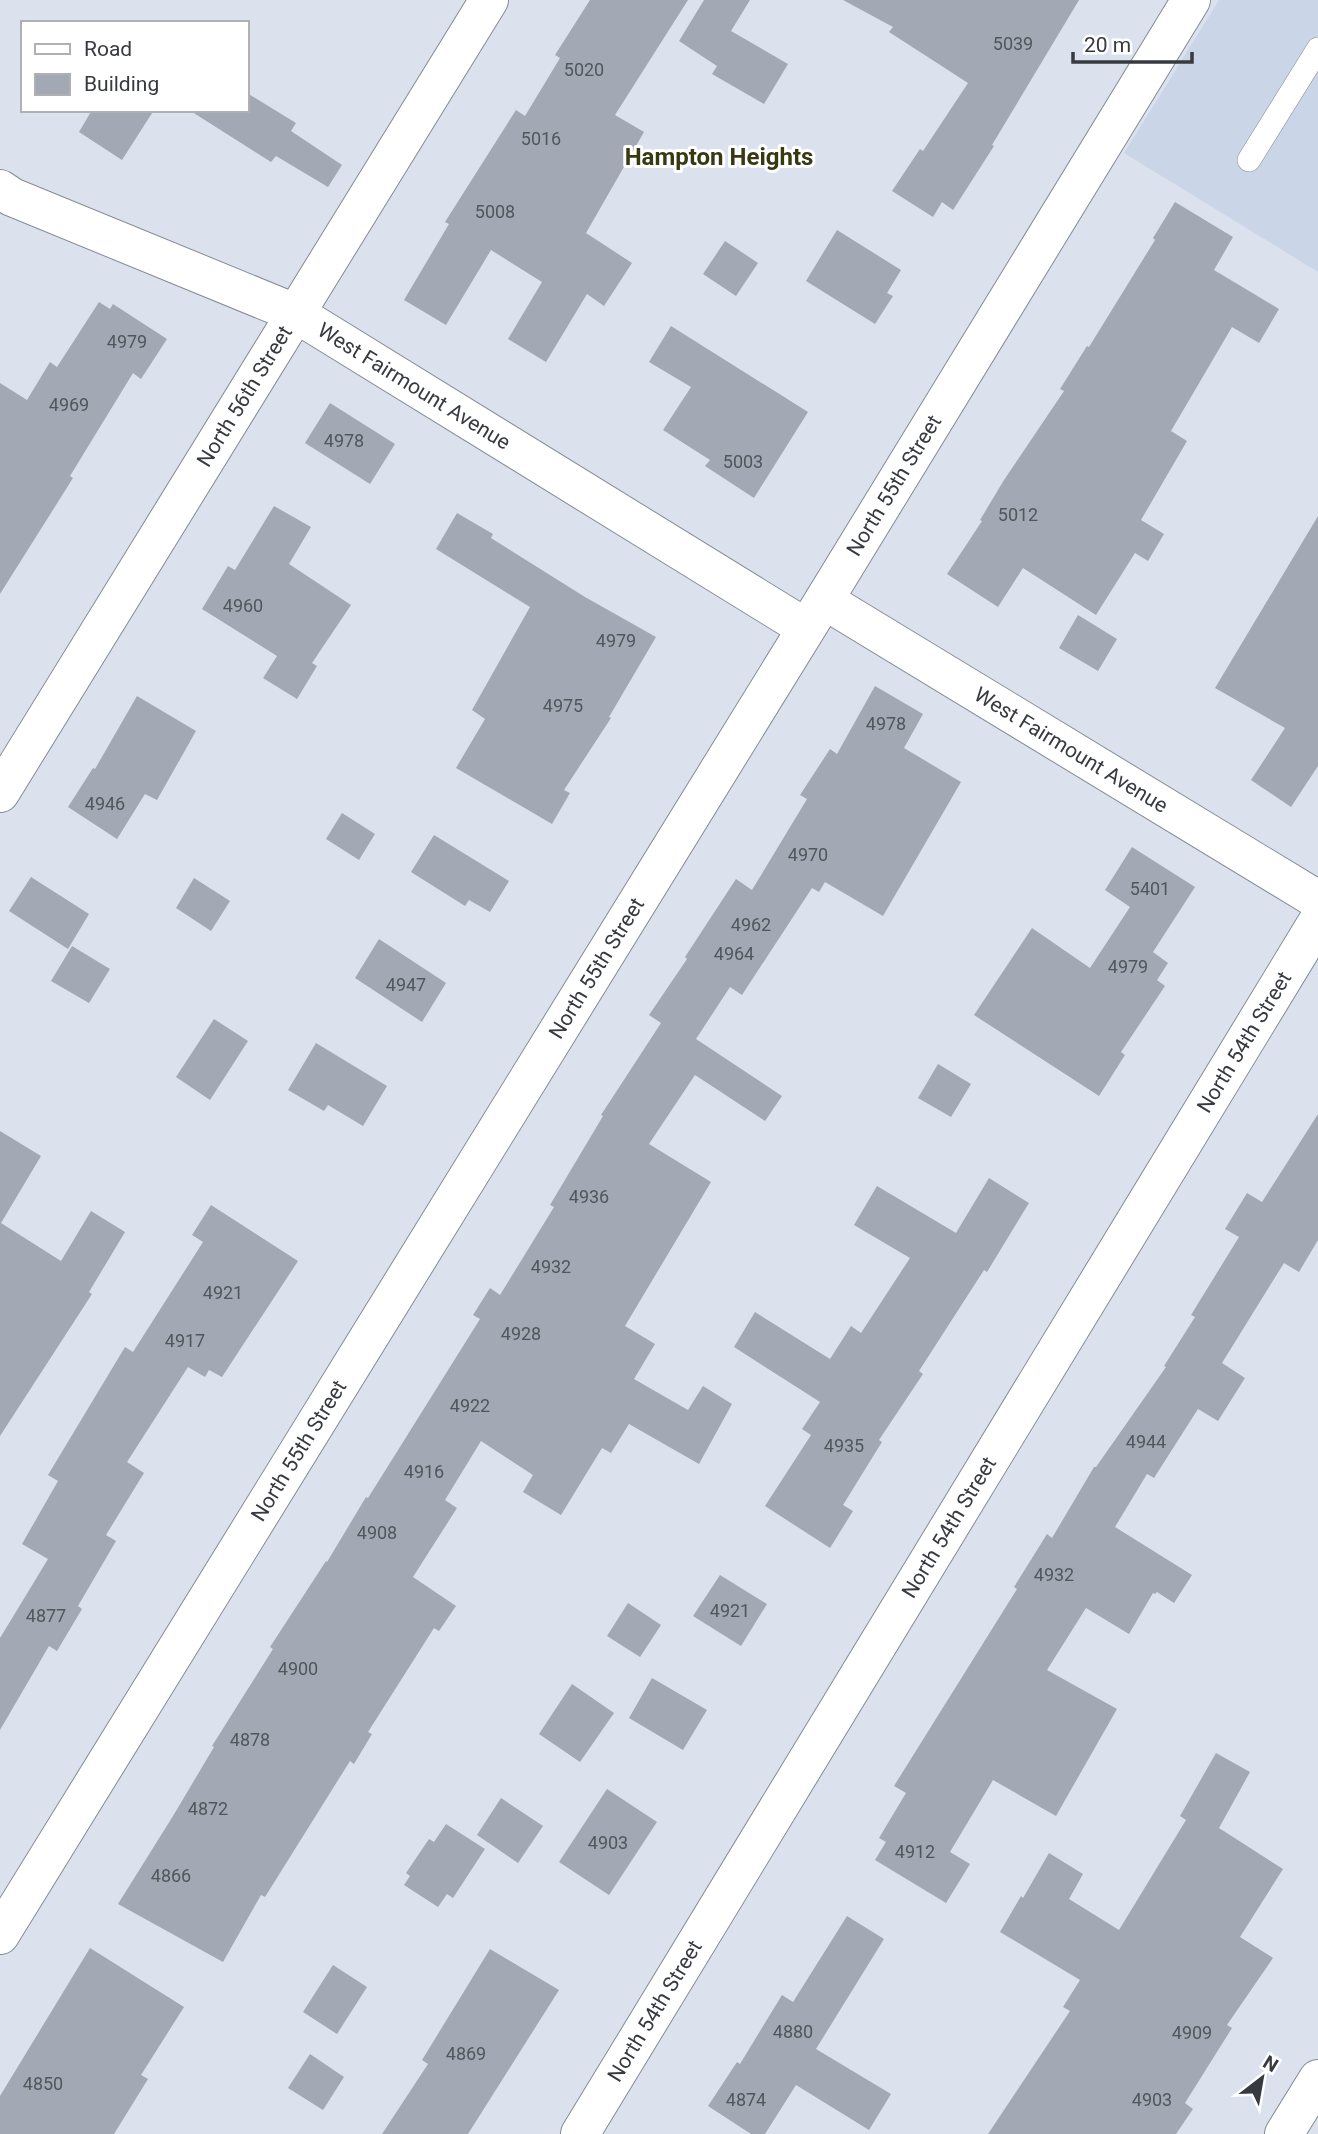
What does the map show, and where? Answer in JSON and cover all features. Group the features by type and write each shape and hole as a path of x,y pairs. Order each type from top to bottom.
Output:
{"street":[{"name":"North 56th Street","path":"0,793 489,0"},
{"name":"North 55th Street","path":"0,1935 1191,0"},
{"name":"West Fairmount Avenue","path":"0,190 295,313 815,614 1318,900"},
{"name":"North 54th Street","path":"580,2134 1318,921"},
{"path":"1284,2134 1318,2079"}],"lane":[{"path":"1249,160 1318,49"}],"shaded area":[{"path":"1219,0 1318,0 1318,272 1124,153"}],"building":[{"path":"590,0 688,0 615,115 644,132 586,233 632,263 604,306 587,294 546,362 508,339 542,282 491,250 446,325 404,300 449,224 445,222 516,110 525,116 560,58 555,55"},
{"path":"704,0 750,0 731,31 788,64 764,104 712,74 717,66 679,41"},
{"path":"843,0 1079,0 992,145 994,146 953,210 942,202 933,217 892,191 920,149 923,151 968,83 889,32 893,27"},
{"path":"248,94 296,123 291,131 342,165 328,187 276,156 271,162 192,112 248,112"},
{"path":"91,112 153,112 122,160 79,132"},
{"path":"1175,202 1233,237 1214,270 1279,309 1259,343 1232,327 1171,431 1187,441 1141,520 1164,534 1148,561 1135,553 1096,615 1023,568 998,607 947,574 982,521 980,520 1004,480 1064,391 1060,389 1155,240 1153,238"},
{"path":"837,230 901,270 887,293 893,296 875,324 806,281"},
{"path":"725,241 758,263 736,296 703,274"},
{"path":"99,302 110,309 113,304 167,339 141,379 133,373 70,476 73,478 0,594 0,383 27,400 50,362 57,367"},
{"path":"671,326 808,412 754,498 705,466 710,460 663,430 691,387 649,362"},
{"path":"330,403 395,444 370,484 305,443"},
{"path":"274,506 311,527 289,564 351,605 312,663 317,666 297,699 263,678 277,656 202,609 228,566 235,570"},
{"path":"457,513 493,534 491,538 585,597 656,637 609,717 611,718 564,790 570,793 552,824 456,768 485,719 472,710 530,607 436,549"},
{"path":"1318,516 1318,766 1291,807 1251,780 1285,728 1215,688"},
{"path":"1078,615 1117,639 1098,671 1059,648"},
{"path":"875,686 923,714 904,748 961,782 883,916 825,882 819,892 812,888 742,995 730,987 696,1039 782,1096 765,1121 695,1075 649,1144 711,1182 625,1326 655,1344 634,1379 688,1410 703,1386 732,1404 699,1464 629,1424 611,1453 602,1448 561,1515 523,1492 533,1475 481,1441 445,1500 457,1508 413,1577 456,1606 439,1631 434,1628 368,1732 372,1734 354,1764 350,1761 265,1897 261,1895 223,1962 118,1904 273,1649 270,1647 327,1562 366,1497 368,1498 480,1319 473,1315 490,1288 500,1295 554,1207 550,1205 603,1116 601,1115 661,1023 649,1015 687,959 685,957 736,879 752,890 807,799 800,795 830,749 837,754"},
{"path":"137,696 196,731 157,800 145,794 117,839 68,807 93,768 95,769"},
{"path":"342,813 375,834 359,860 326,839"},
{"path":"434,835 509,881 490,912 469,900 465,906 411,872"},
{"path":"1132,847 1195,887 1153,952 1168,963 1157,980 1165,986 1121,1052 1125,1055 1099,1096 974,1015 1032,928 1090,968 1130,907 1105,890"},
{"path":"31,877 89,914 68,949 9,911"},
{"path":"194,878 230,901 211,931 176,908"},
{"path":"379,939 446,983 422,1022 355,978"},
{"path":"72,946 110,969 89,1003 51,981"},
{"path":"214,1019 248,1041 210,1100 176,1077"},
{"path":"316,1043 387,1086 363,1126 328,1105 324,1111 288,1090"},
{"path":"938,1064 971,1084 951,1117 918,1098"},
{"path":"1318,1114 1318,1240 1299,1272 1284,1263 1222,1363 1245,1378 1218,1421 1198,1409 1154,1478 1147,1474 1115,1527 1192,1575 1174,1603 1157,1592 1153,1593 1129,1634 1086,1608 1047,1670 1117,1709 1056,1816 993,1780 950,1852 970,1864 946,1903 875,1860 886,1842 879,1838 906,1793 894,1786 1017,1589 1014,1587 1047,1534 1052,1538 1094,1467 1166,1367 1164,1366 1195,1317 1191,1315 1239,1237 1225,1229 1247,1193 1262,1202"},
{"path":"0,1131 41,1156 1,1223 61,1261 91,1211 125,1232 89,1292 92,1294 0,1436"},
{"path":"989,1178 1029,1203 987,1272 984,1270 919,1371 923,1374 879,1440 882,1442 843,1505 853,1511 830,1548 765,1506 811,1435 802,1429 820,1402 734,1347 755,1312 830,1359 851,1326 861,1333 910,1258 854,1225 877,1186 956,1233"},
{"path":"211,1205 298,1261 222,1377 209,1370 205,1377 188,1367 127,1462 144,1473 106,1535 116,1541 78,1606 82,1609 57,1651 49,1646 0,1730 0,1638 48,1559 22,1544 58,1481 48,1475 125,1347 133,1352 203,1242 192,1235"},
{"path":"720,1575 767,1604 741,1646 693,1616"},
{"path":"628,1603 661,1625 640,1657 607,1636"},
{"path":"652,1678 707,1710 683,1750 629,1718"},
{"path":"572,1684 614,1713 580,1762 539,1734"},
{"path":"1216,1753 1250,1772 1219,1828 1283,1869 1240,1937 1273,1958 1227,2025 1232,2028 1185,2103 1193,2109 1176,2134 988,2134 1070,2011 1063,2007 1080,1980 1000,1932 1021,1896 1023,1898 1049,1853 1083,1874 1069,1899 1119,1930 1186,1820 1180,1816"},
{"path":"607,1789 657,1822 609,1895 559,1862"},
{"path":"501,1798 543,1826 518,1863 477,1835"},
{"path":"446,1824 485,1849 453,1898 447,1894 438,1907 404,1885 410,1876 406,1873 429,1839 434,1842"},
{"path":"847,1916 884,1939 816,2049 891,2094 869,2130 796,2085 765,2134 751,2134 708,2106 737,2062 740,2064 782,1995 793,2002"},
{"path":"90,1948 184,2007 141,2075 148,2079 114,2134 0,2134 0,2096"},
{"path":"490,1949 559,1990 468,2134 382,2134 428,2064 422,2060"},
{"path":"333,1965 367,1987 337,2034 303,2012"},
{"path":"310,2054 344,2077 323,2110 288,2088"}],"district":[{"name":"Hampton Heights","path":"719,157"}]}
